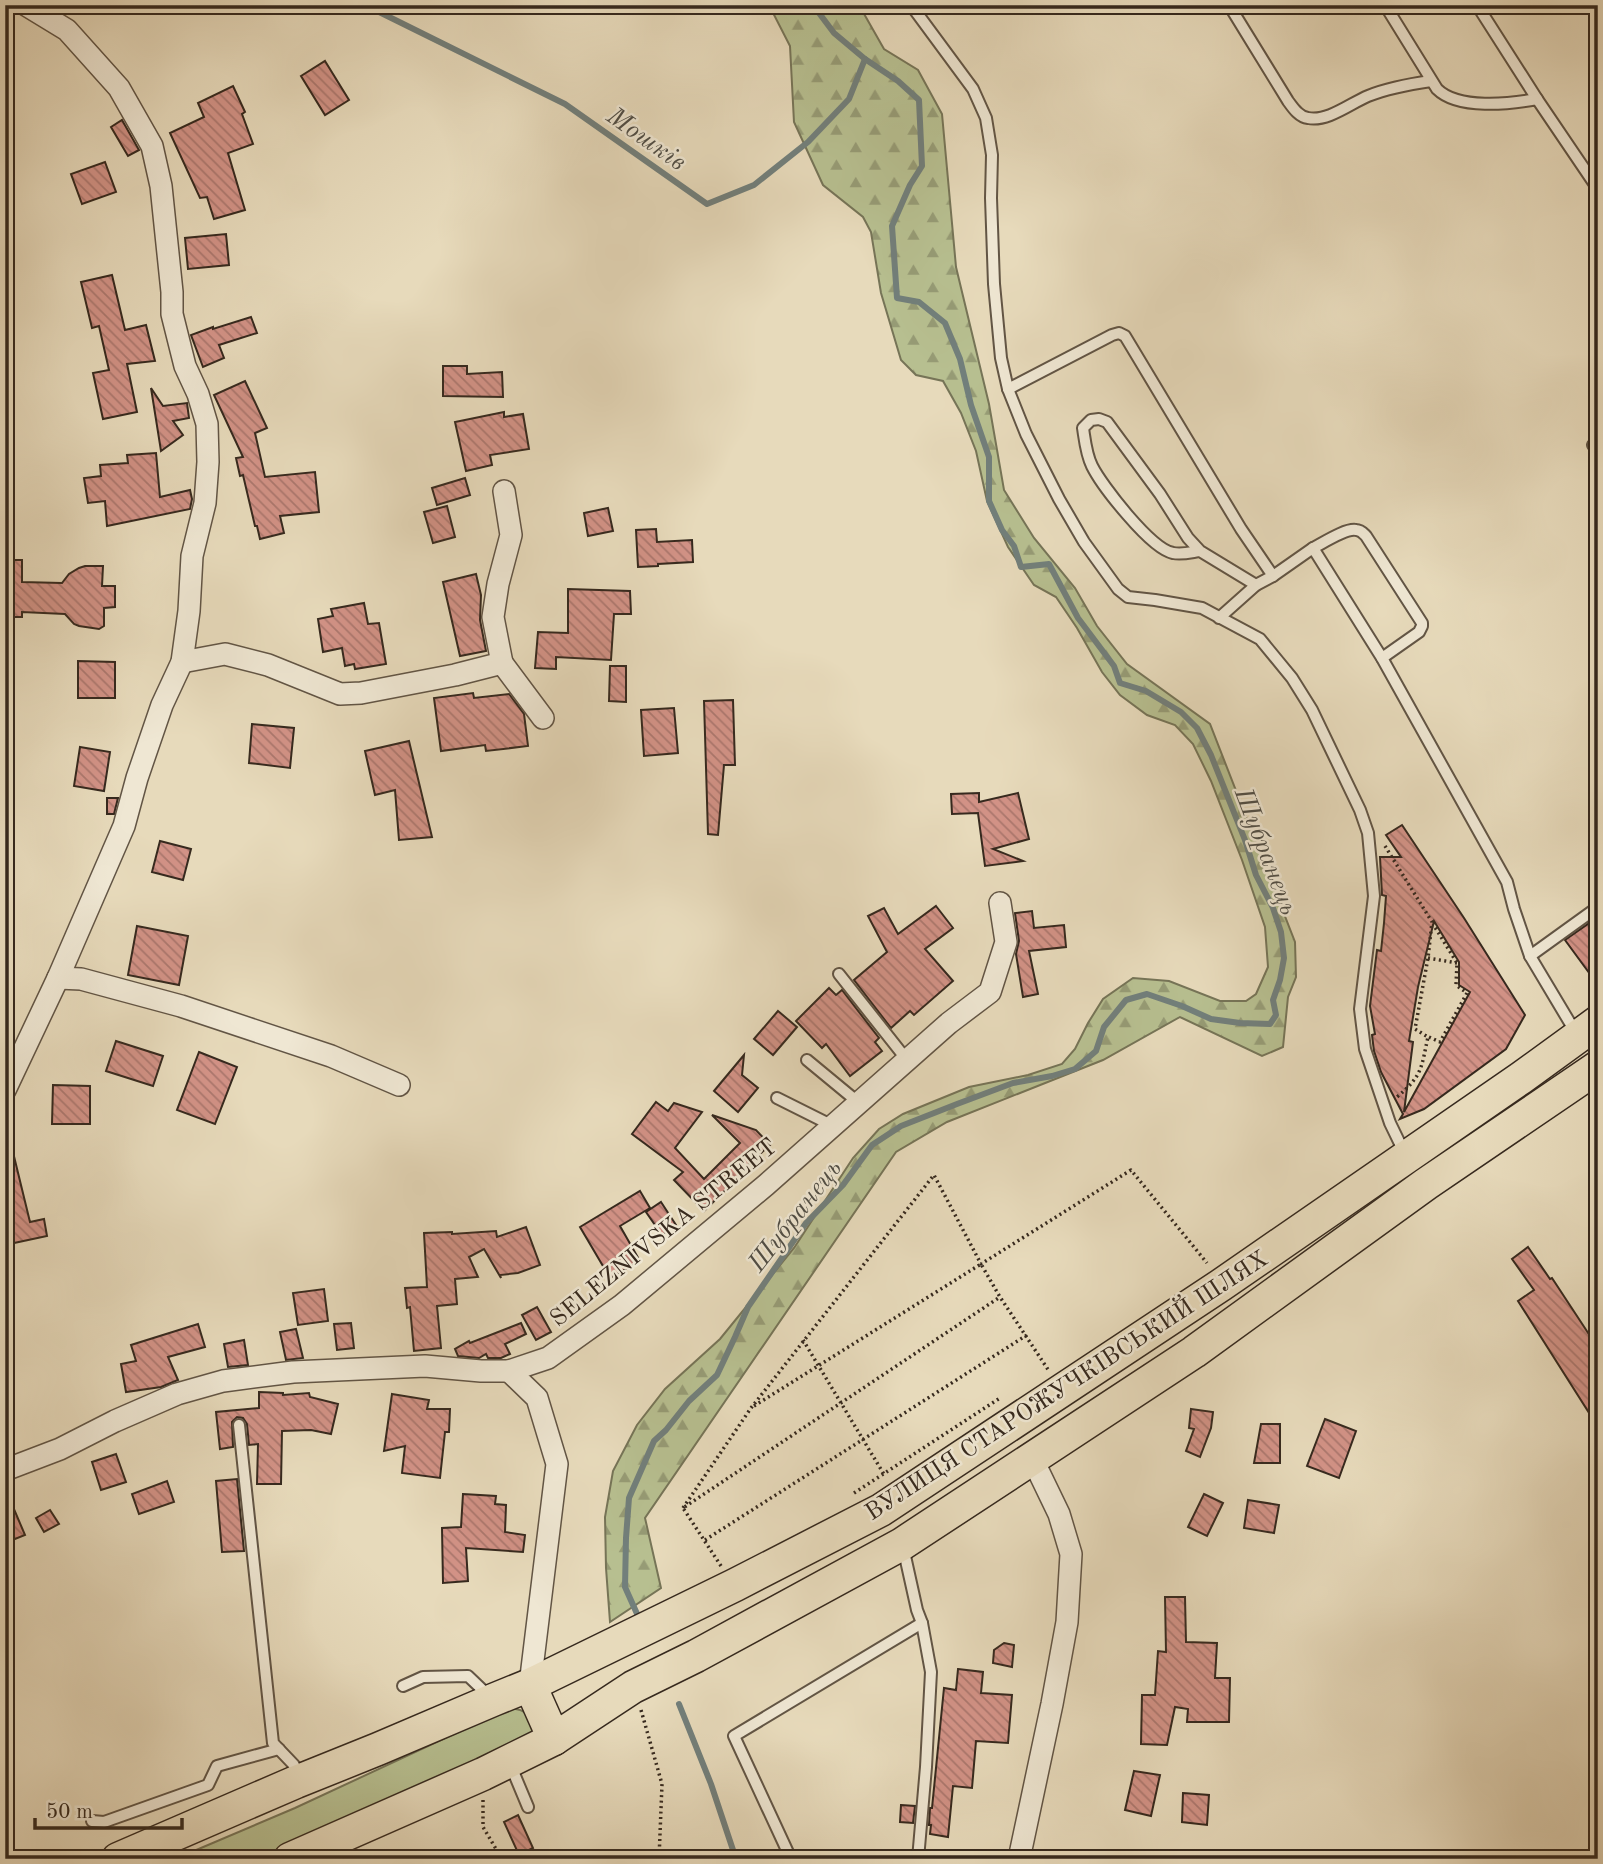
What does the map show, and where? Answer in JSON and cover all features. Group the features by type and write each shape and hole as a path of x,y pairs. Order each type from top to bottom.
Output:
{"main road":[{"name":"ВУЛИЦЯ СТАРОЖУЧКІВСЬКИЙ ШЛЯХ","path":"118,1859 530,1685 735,1585 1063,1390 1521,1079 1588,1029"},
{"name":"ВУЛИЦЯ СТАРОЖУЧКІВСЬКИЙ ШЛЯХ","path":"290,1859 496,1768 554,1739 634,1687 902,1544 1194,1352 1426,1184 1598,1067"},
{"path":"888,1494 902,1544"},
{"path":"530,1685 554,1739"}],"street":[{"path":"5,1090 58,978 124,826 162,705 182,662 189,611 192,556 205,503 208,462 207,424 198,394 185,366 172,314 161,186 152,146 120,88 67,30 26,5"},
{"path":"504,491 511,535 498,584 493,617 502,663 543,718"},
{"path":"182,662 225,654 268,665 340,694 361,693 502,663"},
{"name":"SELEZNIVSKA STREET","path":"5,1470 60,1449 177,1394 223,1381 293,1372 425,1366 509,1371 548,1358 622,1305 766,1185 949,1023 990,992 1006,942 1000,903"},
{"path":"58,978 81,979 180,1006 331,1056 398,1085"},
{"path":"509,1371 537,1398 556,1464 530,1685"},
{"path":"1019,1859 1045,1742 1067,1622 1071,1554 1059,1514 1032,1458"}],"lane":[{"path":"911,5 973,89 986,118 992,155 990,198 1001,358 1008,389 1026,434 1059,499 1084,542 1118,589 1128,597 1202,608 1260,639 1292,678 1312,710 1360,810 1368,833 1374,896 1360,1009 1365,1049 1384,1108 1406,1156"},
{"path":"1229,5 1288,101 1298,114 1307,118 1342,111 1367,96 1393,88 1432,80"},
{"path":"1385,5 1432,80 1447,98 1508,104 1537,99"},
{"path":"1477,5 1598,189"},
{"path":"1008,389 1112,335 1119,333 1125,336 1241,529 1273,576"},
{"path":"1200,551 1171,553 1153,542 1135,525 1092,465 1083,428 1091,419 1107,422 1160,494 1188,538 1200,551 1256,585"},
{"path":"1219,618 1256,585 1313,548 1345,532 1356,530 1366,536 1422,623 1419,632 1382,658"},
{"path":"1313,548 1382,658 1507,882 1530,956 1588,1029"},
{"path":"1530,956 1598,906"},
{"path":"839,974 907,1060"},
{"path":"807,1060 859,1103"},
{"path":"777,1098 833,1126"},
{"path":"239,1425 273,1743 294,1765 296,1782"},
{"path":"902,1544 931,1672 918,1859"},
{"path":"791,1859 734,1736 922,1623"},
{"path":"403,1686 423,1677 468,1676 493,1699"},
{"path":"92,1821 104,1822 208,1785 217,1766 279,1749"},
{"path":"496,1768 528,1807"}],"path":[{"path":"1383,844 1432,922 1457,963 1456,985 1467,993 1440,1042 1415,1029 1432,922"},
{"path":"1428,958 1457,963"},
{"path":"1384,1108 1413,1084 1420,1073 1428,1037"},
{"path":"751,1408 1131,1170 1206,1263 1197,1269"},
{"path":"683,1508 751,1408 934,1175 1000,1297 1063,1390"},
{"path":"683,1508 1000,1297"},
{"path":"705,1540 1027,1335"},
{"path":"803,1340 862,1440 888,1494"},
{"path":"854,1493 888,1494 1005,1395"},
{"path":"683,1508 735,1585"},
{"path":"634,1687 662,1784 659,1859"},
{"path":"496,1768 483,1827 502,1859"}],"green space":[{"path":"769,5 859,5 884,49 918,70 942,114 956,267 989,404 1004,490 1034,538 1075,588 1097,626 1127,664 1210,724 1295,942 1296,977 1288,997 1283,1047 1262,1056 1180,1017 1103,1060 947,1122 896,1152 645,1518 661,1588 610,1622 605,1517 613,1471 637,1425 665,1389 720,1339 794,1248 853,1158 879,1129 903,1114 969,1087 1028,1075 1062,1064 1075,1049 1103,999 1133,978 1169,981 1220,1001 1246,1001 1256,994 1268,967 1265,927 1211,781 1193,744 1175,725 1147,715 1120,695 1102,672 1056,597 1034,585 1008,547 987,501 976,451 961,413 943,381 916,375 901,360 881,293 871,232 863,217 823,185 794,122 790,46"},
{"path":"510,1708 524,1712 531,1721 533,1731 525,1742 276,1859 175,1859 295,1808"}],"building":[{"path":"325,61 349,100 325,115 301,76"},
{"path":"233,86 245,112 242,114 253,144 228,153 245,210 214,219 207,197 200,198 170,133 204,117 198,103"},
{"path":"122,120 139,150 128,156 111,127"},
{"path":"105,162 116,192 82,204 71,174"},
{"path":"226,234 229,265 188,269 185,238"},
{"path":"112,275 125,330 146,325 155,361 127,364 137,412 103,419 93,373 109,370 99,326 92,328 81,282"},
{"path":"251,317 257,333 219,345 224,358 203,367 191,335"},
{"path":"443,366 467,366 467,374 502,372 503,397 443,396"},
{"path":"245,381 267,428 255,433 265,477 315,472 319,512 280,516 284,533 260,539 236,458 243,457 214,395"},
{"path":"151,388 163,406 187,403 189,418 173,421 183,435 161,451"},
{"path":"504,412 504,417 523,414 529,449 490,455 492,465 466,471 455,422"},
{"path":"156,453 160,497 190,490 190,509 107,526 105,501 88,503 84,478 101,476 100,465 128,463 127,455"},
{"path":"465,478 470,495 437,505 432,488"},
{"path":"447,506 455,537 433,543 424,512"},
{"path":"608,508 613,531 588,536 584,513"},
{"path":"656,529 657,542 692,540 693,562 638,567 636,530"},
{"path":"5,560 22,560 22,582 62,583 69,574 79,568 103,566 102,586 115,586 115,607 104,608 104,626 99,629 74,624 65,614 22,612 22,617 5,617"},
{"path":"476,574 481,595 480,620 486,651 460,656 443,582"},
{"path":"568,589 630,591 631,614 614,614 611,660 556,657 556,669 535,668 538,632 568,633"},
{"path":"364,603 368,624 379,623 386,664 355,669 354,664 345,666 342,648 323,652 318,619 333,616 331,609"},
{"path":"78,661 115,662 115,698 78,698"},
{"path":"610,666 626,666 626,702 609,701"},
{"path":"473,693 474,698 509,694 524,714 528,746 486,751 485,745 441,751 434,698"},
{"path":"733,700 735,765 724,765 718,835 708,834 704,701"},
{"path":"674,708 678,753 644,756 641,710"},
{"path":"252,724 294,728 290,768 249,763"},
{"path":"409,741 432,837 399,840 395,790 375,795 365,751"},
{"path":"80,747 110,752 104,791 74,786"},
{"path":"979,793 979,802 1018,793 1029,839 993,849 1023,861 985,866 978,813 952,814 951,794"},
{"path":"107,798 118,798 114,814 107,814"},
{"path":"1402,825 1525,1015 1506,1049 1424,1109 1400,1119 1403,1114 1381,1072 1374,1051 1372,1035 1375,1034 1370,1006 1377,950 1381,951 1386,896 1382,895 1380,857 1401,857 1386,835","holes":["1434,921 1459,962 1459,985 1470,992 1404,1112 1413,1042 1409,1041 1418,987"]},
{"path":"160,841 191,849 183,880 152,872"},
{"path":"936,906 953,928 925,949 953,981 914,1015 910,1011 891,1028 854,980 887,952 868,916 884,908 898,934"},
{"path":"1032,911 1034,928 1064,925 1066,947 1029,951 1038,994 1023,997 1016,954 1019,941 1015,913"},
{"path":"1598,917 1598,985 1565,940"},
{"path":"137,926 188,936 179,985 128,975"},
{"path":"829,988 836,995 842,990 879,1038 875,1042 882,1051 850,1076 826,1044 822,1048 796,1021"},
{"path":"778,1011 797,1027 773,1055 754,1039"},
{"path":"116,1041 163,1056 153,1086 106,1071"},
{"path":"199,1052 237,1067 215,1124 177,1110"},
{"path":"744,1055 742,1075 758,1088 738,1112 714,1091"},
{"path":"53,1085 90,1086 90,1124 52,1124"},
{"path":"656,1102 668,1111 674,1103 702,1112 675,1148 704,1179 740,1143 712,1115 756,1130 770,1145 742,1170 744,1172 704,1211 674,1180 683,1172 632,1134"},
{"path":"11,1144 30,1222 44,1219 47,1236 14,1243 8,1211 5,1212 5,1145"},
{"path":"640,1191 650,1208 620,1226 640,1261 610,1278 580,1227"},
{"path":"661,1202 676,1225 662,1235 646,1212"},
{"path":"526,1227 540,1265 518,1273 500,1275 501,1278 484,1249 469,1257 478,1277 455,1279 457,1304 437,1306 441,1348 414,1351 410,1307 407,1308 405,1288 427,1287 424,1233 496,1231 497,1237"},
{"path":"1528,1247 1598,1348 1598,1427 1518,1301 1534,1290 1512,1259"},
{"path":"324,1289 328,1321 298,1325 293,1293"},
{"path":"537,1307 551,1332 536,1340 522,1315"},
{"path":"351,1323 354,1348 337,1350 334,1324"},
{"path":"521,1323 526,1334 505,1344 510,1354 501,1358 488,1358 486,1354 479,1358 458,1356 455,1349 469,1341 470,1343"},
{"path":"198,1324 205,1347 168,1357 178,1380 161,1387 126,1392 121,1364 136,1361 131,1345"},
{"path":"296,1329 303,1358 286,1360 280,1332"},
{"path":"244,1340 248,1365 228,1367 224,1344"},
{"path":"259,1392 283,1395 309,1393 310,1397 338,1404 331,1434 311,1430 282,1431 281,1484 257,1484 258,1444 249,1445 247,1424 243,1418 237,1417 232,1422 233,1447 220,1449 216,1412 259,1408"},
{"path":"392,1394 429,1400 427,1409 450,1409 449,1432 445,1432 440,1478 402,1473 405,1446 384,1451"},
{"path":"1191,1409 1213,1412 1211,1428 1200,1457 1186,1451 1194,1429 1189,1428"},
{"path":"1325,1419 1356,1431 1339,1478 1307,1466"},
{"path":"1261,1424 1280,1424 1280,1463 1254,1463"},
{"path":"116,1454 126,1482 101,1490 92,1462"},
{"path":"237,1479 244,1551 222,1552 216,1481"},
{"path":"167,1481 174,1502 139,1514 132,1494"},
{"path":"5,1488 25,1535 5,1543"},
{"path":"463,1494 496,1496 495,1504 506,1505 505,1532 525,1535 523,1552 466,1548 468,1581 443,1583 442,1528 461,1527"},
{"path":"1204,1494 1223,1503 1207,1536 1188,1527"},
{"path":"1248,1500 1279,1505 1274,1533 1244,1528"},
{"path":"50,1510 59,1524 44,1532 36,1518"},
{"path":"1165,1597 1185,1597 1186,1642 1217,1643 1215,1678 1230,1678 1229,1722 1187,1722 1188,1709 1175,1707 1167,1745 1141,1744 1142,1695 1155,1695 1158,1651 1166,1652"},
{"path":"1004,1643 1014,1645 1012,1667 993,1663 994,1650"},
{"path":"958,1669 983,1672 981,1693 1012,1695 1008,1743 976,1741 972,1788 953,1786 948,1837 930,1834 930,1808 944,1688 956,1690"},
{"path":"1134,1771 1160,1775 1151,1816 1125,1810"},
{"path":"1183,1793 1209,1795 1207,1825 1182,1822"},
{"path":"901,1805 915,1806 913,1823 900,1822"},
{"path":"518,1815 533,1848 519,1855 504,1822"}],"waterway":[{"name":"Мошків","path":"365,5 565,104 707,204 754,185 808,142 849,99 865,59"},
{"name":"Шубранець","path":"638,1616 625,1587 629,1498 654,1441 689,1401 717,1375 748,1307 806,1223 843,1185 872,1145 901,1126 1013,1083 1075,1069 1096,1051 1104,1027 1126,1000 1147,994 1211,1019 1270,1024 1276,1015 1273,1000 1284,958 1281,932 1273,908 1256,875 1211,755 1197,728 1181,712 1146,691 1120,683 1114,666 1078,618 1049,564 1021,567 1014,546 1002,530 989,501 989,457 971,405 960,359 945,323 919,302 897,298 892,226 910,185 922,166 919,100 834,33 813,5"},
{"name":"Шубранець","path":"679,1704 711,1784 736,1859"}]}
